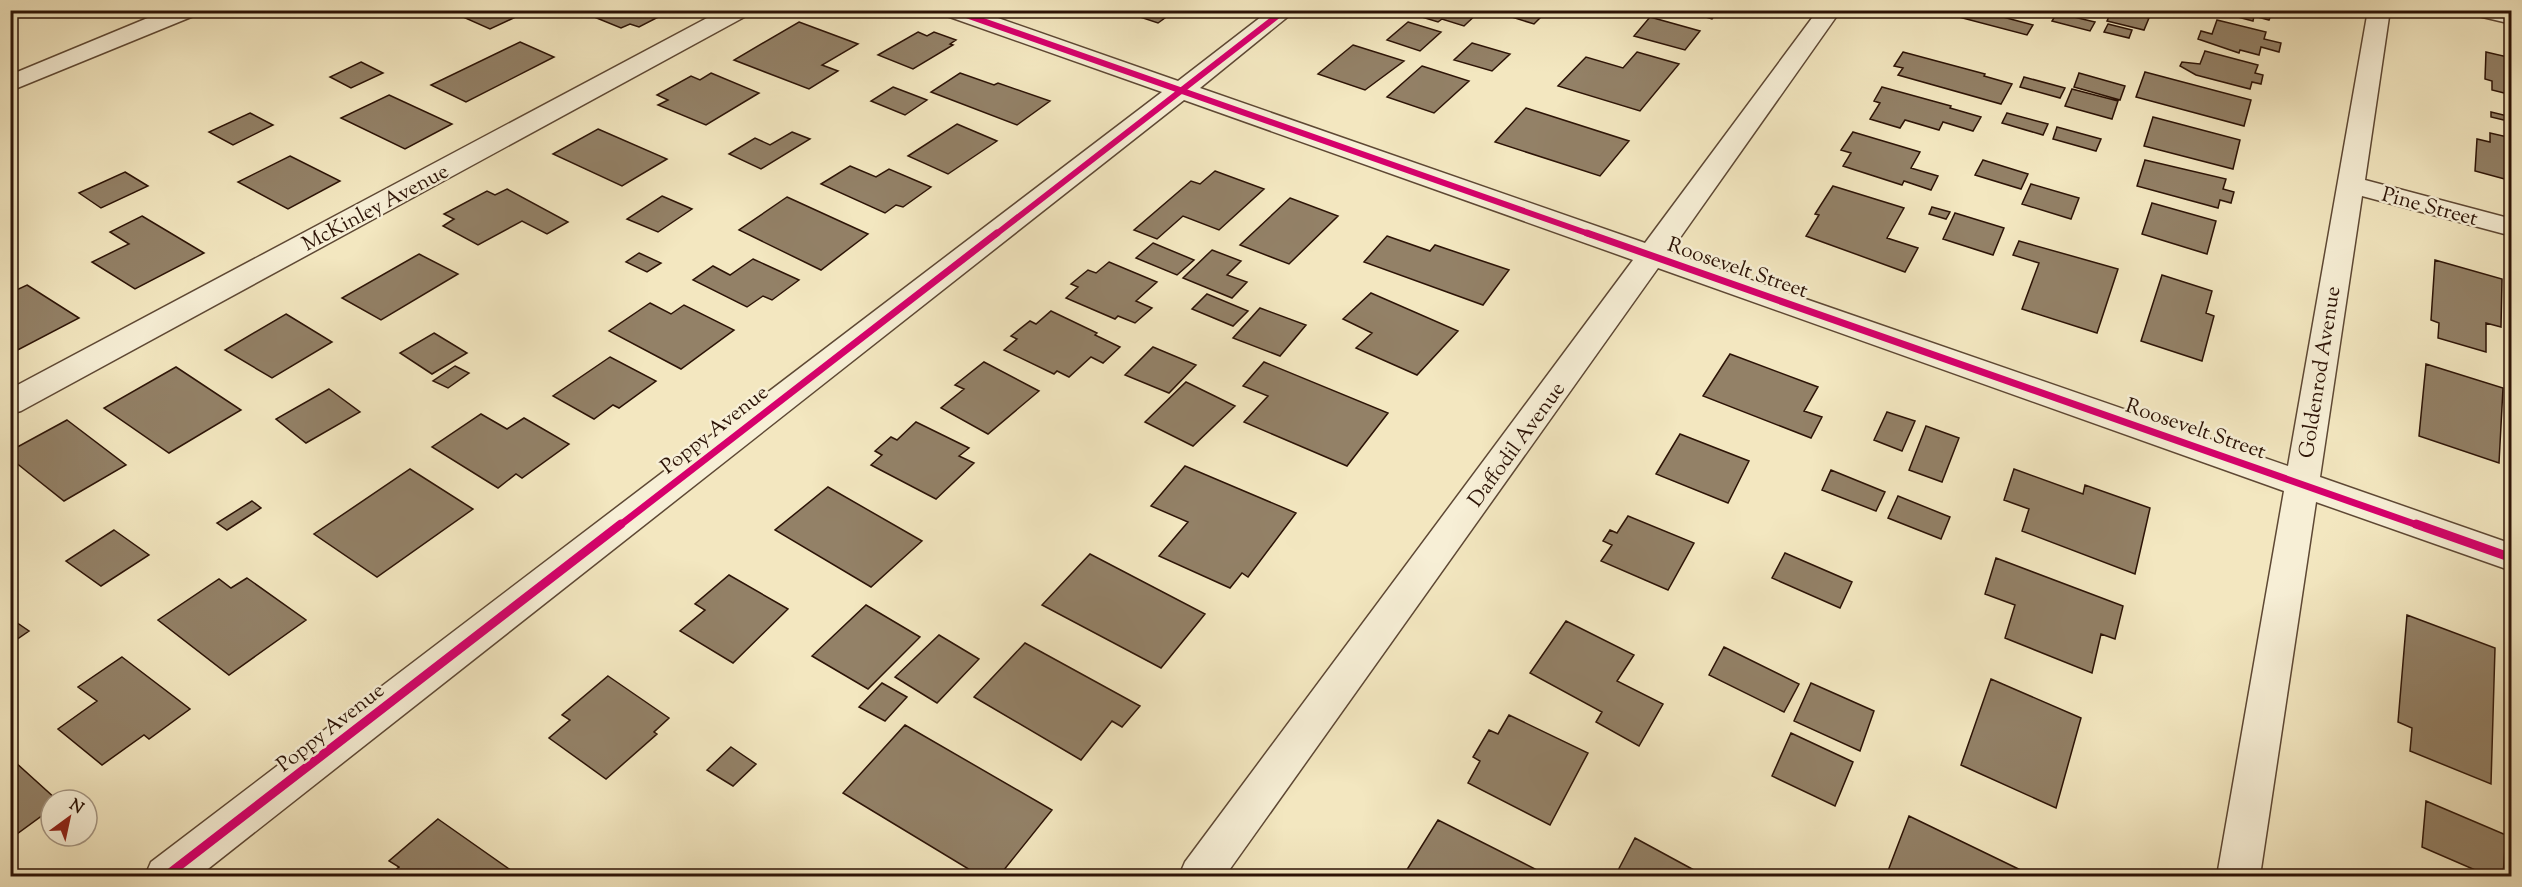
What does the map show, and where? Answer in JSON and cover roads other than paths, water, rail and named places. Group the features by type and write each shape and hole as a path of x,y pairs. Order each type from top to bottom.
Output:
{"street":[{"path":"10,84 188,10"},
{"name":"McKinley Avenue","path":"10,403 740,10"},
{"name":"Roosevelt Street","path":"952,10 2511,558"},
{"name":"Poppy Avenue","path":"166,876 1285,10"},
{"name":"Daffodil Avenue","path":"1200,876 1830,10"},
{"name":"Goldenrod Avenue","path":"2238,876 2379,10"},
{"path":"2482,10 2511,17"},
{"name":"Pine Street","path":"2349,184 2511,228"}]}
